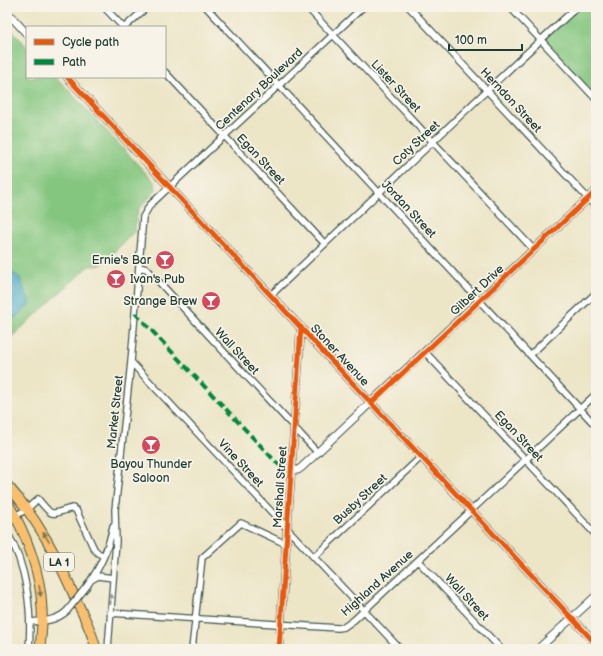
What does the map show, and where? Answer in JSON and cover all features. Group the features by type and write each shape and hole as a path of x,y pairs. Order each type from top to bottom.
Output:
{"main road":[{"name":"LA 1","path":"7,485 27,509 56,555 92,635 96,649"},
{"name":"LA 1","path":"7,502 11,519 25,538 36,568 41,599 42,621 40,649"}],"street":[{"path":"104,7 123,26"},
{"path":"125,26 146,7"},
{"name":"Jordan Street","path":"206,7 596,426"},
{"name":"Lister Street","path":"307,7 534,250"},
{"name":"Centenary Boulevard","path":"170,187 363,7"},
{"name":"Herndon Street","path":"409,7 596,207"},
{"path":"510,7 596,99"},
{"name":"Coty Street","path":"271,295 577,7"},
{"path":"7,12 26,33"},
{"name":"Egan Street","path":"166,73 325,244"},
{"name":"Stoner Avenue","path":"70,78 596,644"},
{"name":"Market Street","path":"108,649 116,541 116,510 144,216 150,205 170,187"},
{"name":"Gilbert Drive","path":"291,470 302,467 318,453 596,191"},
{"name":"Wall Street","path":"139,267 147,270 318,453"},
{"path":"530,355 596,293"},
{"name":"Marshall Street","path":"279,649 301,327"},
{"name":"Egan Street","path":"426,352 596,535"},
{"name":"Vine Street","path":"131,362 400,649"},
{"name":"Highland Avenue","path":"110,612 338,628 350,624 596,394"},
{"name":"Busby Street","path":"314,557 421,457"},
{"path":"11,519 27,509 38,499 46,510 52,513 59,513 74,509 94,549 104,556"},
{"path":"30,622 57,618 67,611 89,583 104,556 112,534 116,510"},
{"path":"192,649 202,558 242,523 286,544"},
{"path":"7,532 19,556 26,585 30,622 28,649"},
{"name":"Wall Street","path":"418,561 501,649"},
{"path":"89,583 98,576 113,578"},
{"path":"538,649 596,596"}],"green space":[{"path":"579,7 596,7 596,97 543,40"},
{"path":"7,25 26,46 26,78 57,78 155,183 156,190 138,210 134,232 101,265 89,266 7,341"}],"water":[{"path":"11,273 20,278 26,295 31,303 7,325 7,274"}],"marked path":[{"path":"135,313 276,462 284,469 291,470"}],"cycle path":[{"path":"68,78 596,644"},
{"path":"371,403 596,191"},
{"path":"279,649 301,327"}],"place":[{"name":"Ernie's Bar","path":"165,260"},
{"name":"Ivan's Pub","path":"116,279"},
{"name":"Strange Brew","path":"211,301"},
{"name":"Bayou Thunder Saloon","path":"151,445"}]}
